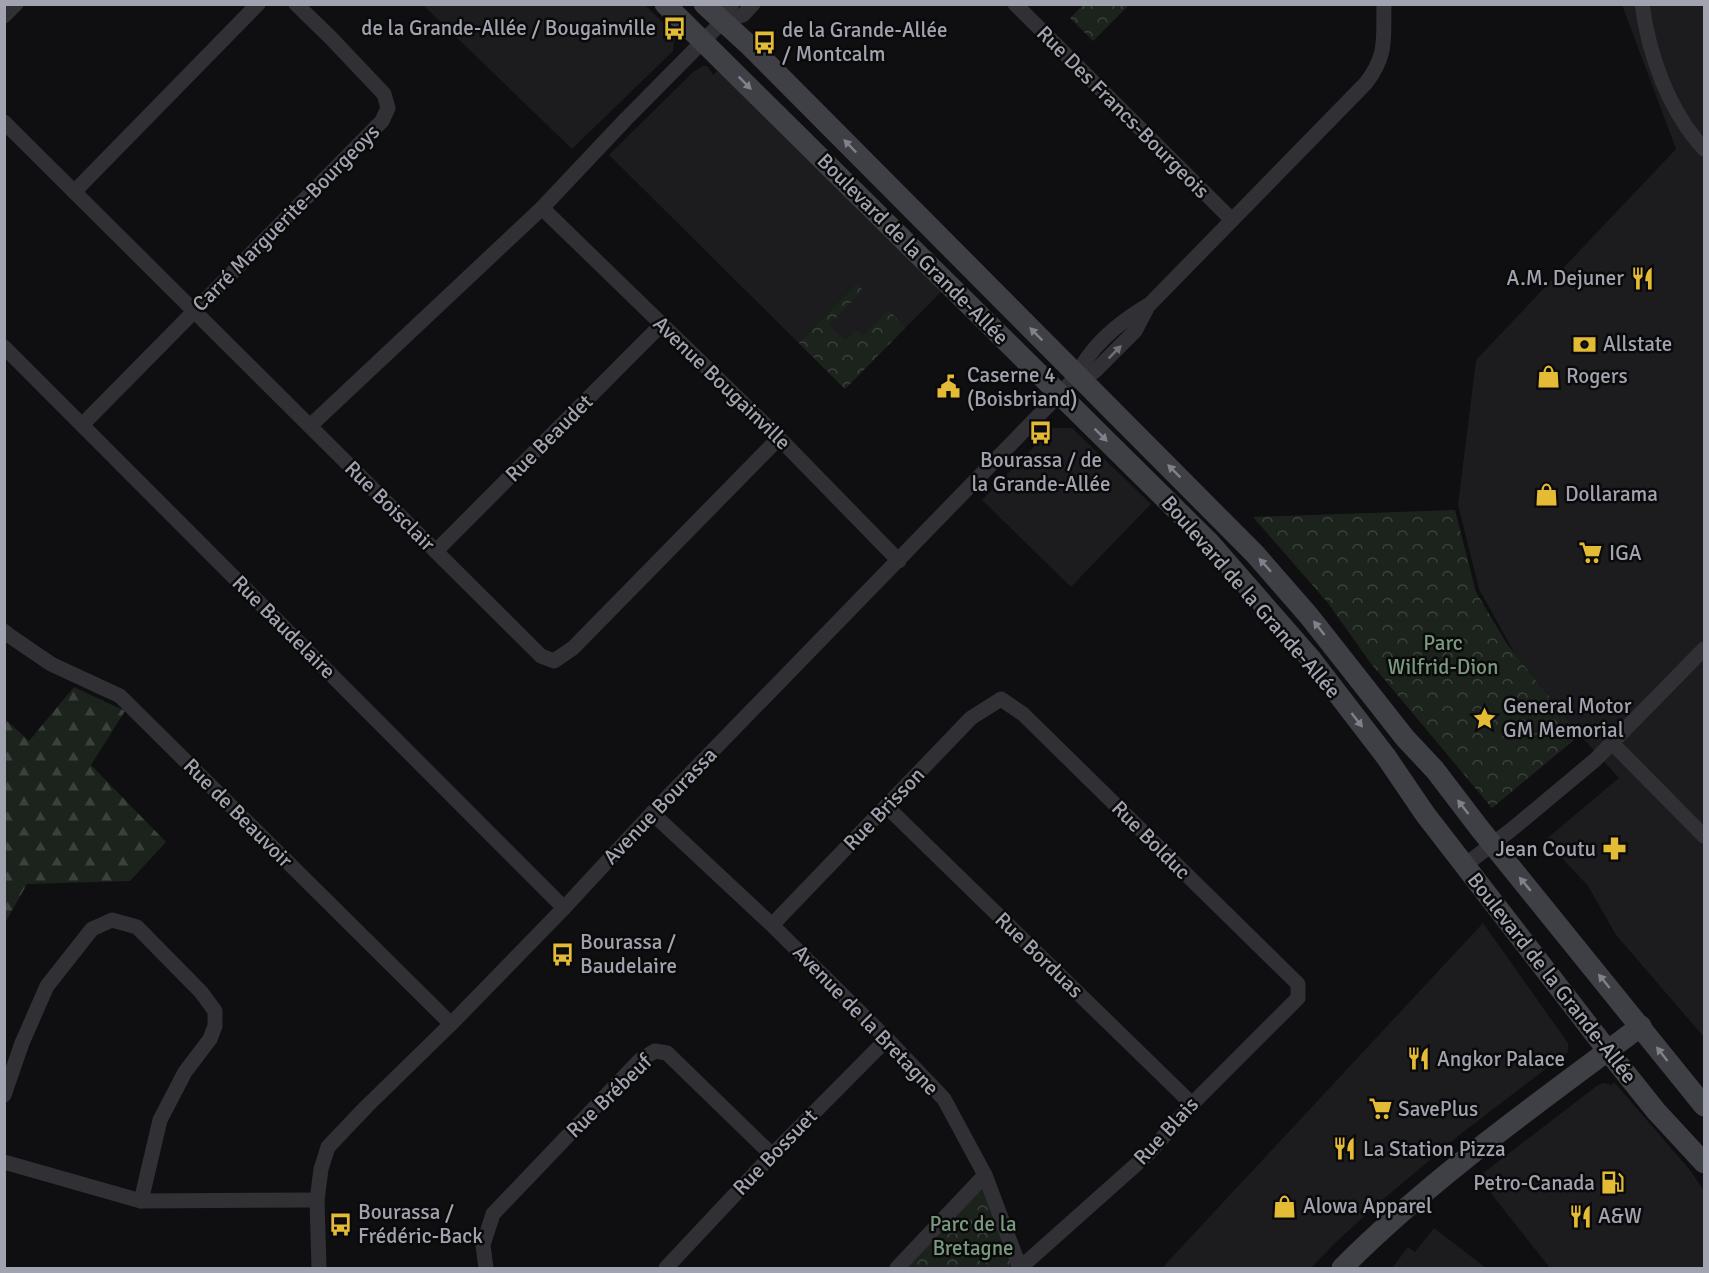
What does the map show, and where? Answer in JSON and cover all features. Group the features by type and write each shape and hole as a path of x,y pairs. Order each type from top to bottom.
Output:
{"street":[{"path":"4,16 16,4"},
{"path":"74,192 258,4"},
{"name":"Carré Marguerite-Bourgeoys","path":"82,425 382,121 388,108 384,94 296,4"},
{"name":"Boulevard de la Grande-Allée","path":"665,4 1209,542 1311,659 1387,758 1412,797 1608,1051 1656,1111 1704,1163"},
{"name":"Boulevard de la Grande-Allée","path":"704,4 727,13 757,53 1216,513 1269,569 1405,738 1435,770 1704,1106"},
{"path":"310,426 542,208 703,42 727,13 743,15 753,4"},
{"name":"Rue Des Francs-Bourgeois","path":"1015,4 1231,219"},
{"path":"1077,376 1083,361 1123,320 1150,303 1371,75 1379,62 1383,49 1384,4"},
{"path":"1642,4 1648,39 1666,90 1684,123 1704,149"},
{"name":"Rue Boisclair","path":"4,122 541,656 554,661 573,648 779,438"},
{"name":"Avenue Bougainville","path":"542,208 779,438 899,561"},
{"name":"Rue Beaudet","path":"436,551 662,324"},
{"name":"Rue Baudelaire","path":"4,347 564,908"},
{"name":"Avenue Bourassa","path":"320,1269 317,1200 321,1169 328,1147 564,908 652,813 1077,376"},
{"name":"Rue de Beauvoir","path":"4,631 51,664 120,696 451,1024"},
{"path":"1465,864 1511,830 1594,760 1704,649"},
{"name":"Rue Brisson","path":"772,925 971,718 1001,699"},
{"name":"Rue Bolduc","path":"1001,699 1023,714 1298,984"},
{"path":"1612,743 1704,836"},
{"name":"Rue Borduas","path":"886,806 1192,1104"},
{"name":"Avenue de la Bretagne","path":"652,813 772,925 944,1099 985,1175 1020,1269"},
{"path":"4,1095 22,1043 47,986 92,929 112,920 137,927 201,992 215,1011 215,1026 210,1039 185,1072 160,1120 141,1201"},
{"name":"Rue Blais","path":"1020,1269 1148,1154 1192,1104 1298,998 1298,984"},
{"path":"1342,1269 1442,1177 1641,1026"},
{"name":"Rue Bossuet","path":"666,1269 772,1155 887,1039"},
{"name":"Rue Brébeuf","path":"486,1269 483,1245 493,1214 640,1060 655,1051 668,1053 772,1155"},
{"path":"4,1162 141,1201 317,1200"},
{"path":"897,1269 985,1175"}],"shaded area":[{"path":"423,5 645,5 675,34 673,51 572,149"},
{"path":"1622,5 1704,5 1704,1037 1616,935 1588,886 1545,840 1619,778 1580,735 1515,654 1479,589 1458,505 1476,360 1676,149"},
{"path":"707,66 713,75 717,71 720,72 943,290 845,389 609,155 693,72"},
{"path":"1052,428 1072,428 1151,504 1071,587 982,500"},
{"path":"1483,923 1568,1043 1568,1052 1462,1133 1380,1202 1311,1268 1162,1268"},
{"path":"1614,1082 1690,1170 1704,1191 1704,1268 1550,1268 1478,1177 1598,1085 1604,1083 1612,1085"},
{"path":"1434,1228 1486,1268 1392,1268 1408,1247 1415,1252"}],"green space":[{"path":"1083,5 1129,5 1093,41 1070,18"},
{"path":"857,284 863,290 829,325 845,340 856,330 863,336 889,310 905,328 845,389 799,343"},
{"name":"Parc Wilfrid-Dion","path":"1455,510 1476,592 1507,644 1580,735 1492,808 1369,661 1328,603 1253,517"},
{"path":"74,687 125,711 91,765 166,842 130,881 27,884 5,923 5,719 29,741"},
{"name":"Parc de la Bretagne","path":"985,1175 1020,1268 897,1268"}],"place":[{"name":"de la Grande-Allée / Bougainville","path":"674,28"},
{"name":"de la Grande-Allée / Montcalm","path":"764,42"},
{"name":"A.M. Dejuner","path":"1642,278"},
{"name":"Allstate","path":"1585,344"},
{"name":"Rogers","path":"1548,376"},
{"name":"Caserne 4 (Boisbriand)","path":"949,387"},
{"name":"Bourassa / de la Grande-Allée","path":"1041,432"},
{"name":"Dollarama","path":"1547,494"},
{"name":"IGA","path":"1591,553"},
{"name":"General Motor GM Memorial","path":"1485,718"},
{"name":"Jean Coutu","path":"1614,849"},
{"name":"Bourassa / Baudelaire","path":"562,954"},
{"name":"Angkor Palace","path":"1419,1059"},
{"name":"SavePlus","path":"1380,1109"},
{"name":"La Station Pizza","path":"1345,1149"},
{"name":"Petro-Canada","path":"1613,1183"},
{"name":"Alowa Apparel","path":"1285,1206"},
{"name":"A&W","path":"1580,1216"},
{"name":"Bourassa / Frédéric-Back","path":"340,1224"}]}
